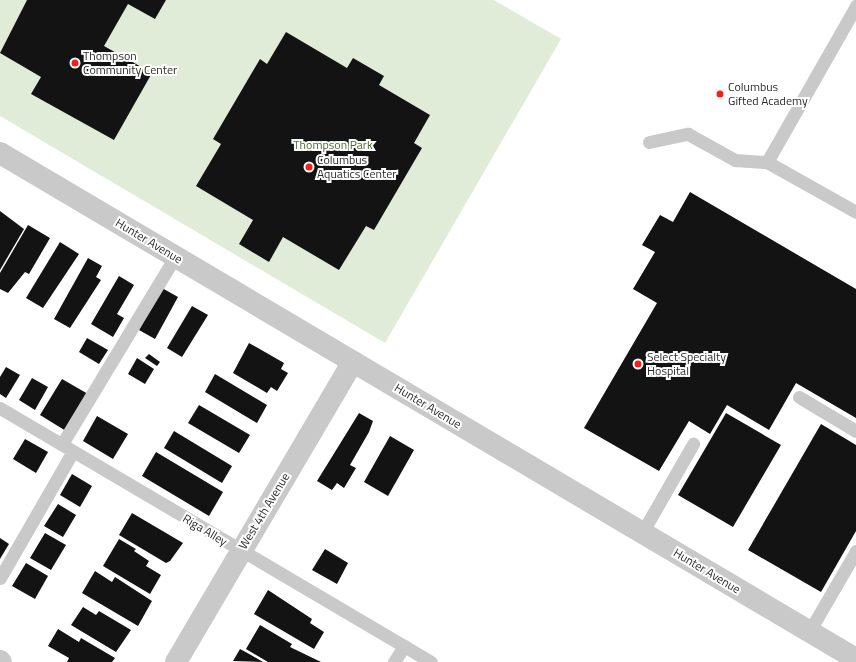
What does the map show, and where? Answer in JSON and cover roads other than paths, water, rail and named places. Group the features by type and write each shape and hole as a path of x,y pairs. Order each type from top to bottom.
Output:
{"street":[{"name":"Hunter Avenue","path":"0,153 856,659"},
{"name":"West 4th Avenue","path":"176,662 240,551 353,362"}],"lane":[{"path":"767,162 856,6"},
{"path":"649,142 688,134 735,160 767,162 856,212"},
{"path":"0,578 68,448 175,257"},
{"path":"799,397 856,431"},
{"name":"Riga Alley","path":"0,408 240,551 431,662"},
{"path":"642,532 693,444"},
{"path":"809,632 856,551"},
{"path":"394,662 404,646"}],"place":[{"name":"Thompson Community Center","path":"75,63"},
{"name":"Columbus Gifted Academy","path":"720,94"},
{"name":"Columbus Aquatics Center","path":"309,167"},
{"name":"Select Specialty Hospital","path":"638,364"}],"park label":[{"name":"Thompson Park","path":"333,145"}]}
